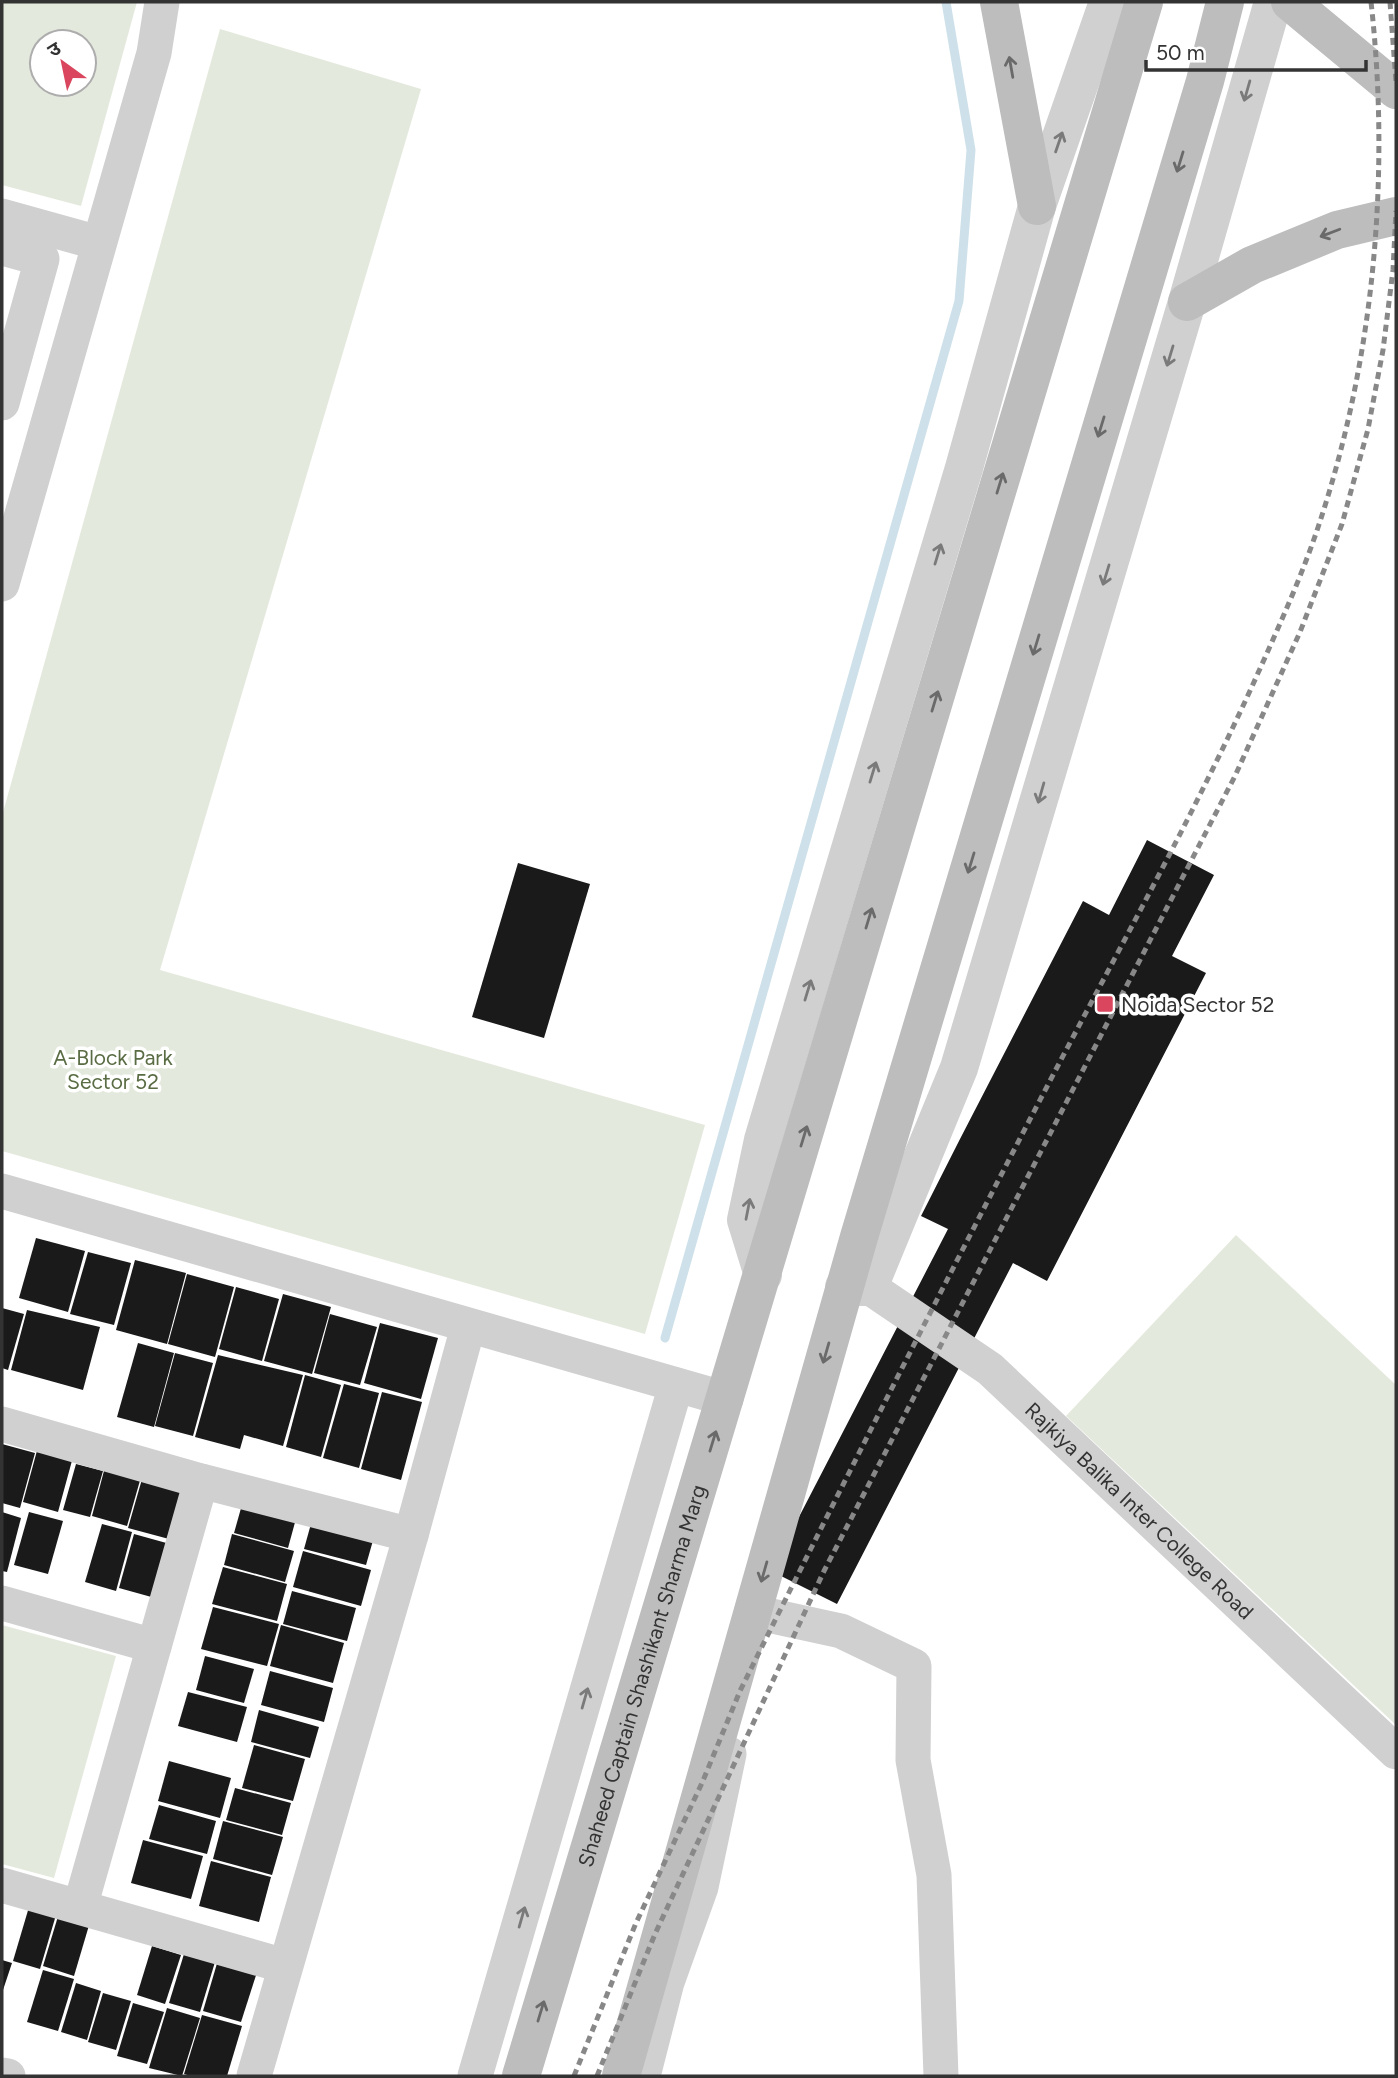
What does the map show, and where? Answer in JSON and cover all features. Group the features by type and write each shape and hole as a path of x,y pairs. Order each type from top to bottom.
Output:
{"main road":[{"path":"999,2 1037,206"},
{"name":"Shaheed Captain Shashikant Sharma Marg","path":"521,2076 1144,2"},
{"path":"621,2076 761,1619 1205,81 1225,2"},
{"path":"1290,2 1396,90"},
{"path":"1186,302 1251,265 1337,230 1396,216"}],"street":[{"path":"2,584 154,53 162,2"},
{"path":"763,1275 746,1220 763,1140 964,468 1037,206 1108,2"},
{"path":"856,1287 959,1068 1273,2"},
{"path":"2,216 99,243"},
{"path":"2,248 42,259 2,403"},
{"path":"2,1191 726,1399"},
{"name":"Rajkiya Balika Inter College Road","path":"856,1287 990,1369 1396,1752"},
{"path":"254,2076 411,1535 468,1327"},
{"path":"475,2076 676,1385"},
{"path":"2,1424 201,1481 411,1535"},
{"path":"80,1907 201,1481"},
{"path":"2,1603 154,1646"},
{"path":"643,2076 667,1982 701,1887 761,1619 841,1631 914,1666 913,1760 934,1875 941,2076"},
{"path":"2,1885 285,1966"},
{"path":"2,2075 8,2076"}],"green space":[{"path":"2,2 137,2 81,206 2,185"},
{"name":"A-Block Park Sector 52","path":"220,29 421,89 160,970 705,1125 645,1334 2,1151 2,816"},
{"path":"1236,1235 1396,1385 1396,1725 1066,1416"},
{"path":"2,1625 116,1656 54,1878 2,1864"}],"building":[{"name":"Noida Sector 52","path":"1147,840 1214,875 1172,956 1206,973 1047,1281 1013,1263 837,1604 771,1571 948,1229 921,1216 960,1139 1083,901 1109,915"},
{"path":"518,863 590,884 544,1038 472,1017"},
{"path":"36,1238 85,1251 68,1312 19,1298"},
{"path":"88,1252 131,1263 114,1325 70,1314"},
{"path":"135,1260 186,1273 167,1344 116,1330"},
{"path":"187,1274 234,1287 215,1357 168,1344"},
{"path":"236,1287 279,1299 262,1361 219,1349"},
{"path":"283,1294 331,1307 312,1374 264,1361"},
{"path":"2,1308 24,1314 8,1370 2,1368"},
{"path":"27,1310 100,1327 83,1390 11,1370"},
{"path":"330,1314 377,1327 360,1385 314,1373"},
{"path":"380,1323 438,1338 421,1399 364,1383"},
{"path":"138,1343 174,1353 154,1427 117,1417"},
{"path":"175,1353 213,1363 193,1436 155,1426"},
{"path":"218,1355 303,1375 283,1446 244,1435 240,1449 195,1437"},
{"path":"305,1375 341,1385 321,1457 286,1447"},
{"path":"344,1384 379,1393 359,1468 323,1458"},
{"path":"382,1392 422,1402 401,1480 361,1469"},
{"path":"2,1444 35,1453 20,1508 2,1503"},
{"path":"38,1447 73,1457 58,1512 23,1502"},
{"path":"76,1464 103,1471 90,1517 63,1510"},
{"path":"105,1467 141,1477 127,1526 92,1516"},
{"path":"142,1479 182,1490 169,1539 128,1528"},
{"path":"243,1501 297,1515 288,1548 234,1533"},
{"path":"2,1512 21,1518 7,1572 2,1571"},
{"path":"29,1512 63,1521 48,1574 14,1565"},
{"path":"314,1513 376,1530 366,1565 304,1549"},
{"path":"102,1524 132,1532 116,1591 85,1582"},
{"path":"134,1534 170,1544 155,1598 119,1588"},
{"path":"232,1534 294,1551 285,1582 224,1565"},
{"path":"303,1551 371,1570 361,1606 293,1587"},
{"path":"223,1567 287,1584 277,1621 212,1604"},
{"path":"292,1591 356,1608 347,1641 283,1624"},
{"path":"213,1607 279,1624 267,1666 201,1649"},
{"path":"281,1625 344,1643 333,1683 270,1666"},
{"path":"205,1656 254,1669 244,1703 196,1690"},
{"path":"270,1671 333,1688 324,1722 261,1705"},
{"path":"188,1692 247,1707 237,1742 178,1726"},
{"path":"259,1710 319,1727 310,1758 251,1742"},
{"path":"254,1745 305,1759 293,1801 242,1788"},
{"path":"169,1761 231,1778 220,1818 158,1801"},
{"path":"235,1788 291,1803 282,1835 226,1820"},
{"path":"159,1805 216,1821 207,1854 149,1839"},
{"path":"223,1821 283,1837 272,1875 213,1859"},
{"path":"143,1840 203,1856 191,1899 131,1883"},
{"path":"211,1861 271,1877 259,1922 199,1906"},
{"path":"29,1907 56,1915 40,1969 13,1961"},
{"path":"59,1913 90,1922 74,1976 43,1966"},
{"path":"152,1946 181,1955 165,2004 137,1995"},
{"path":"184,1954 215,1962 200,2012 169,2003"},
{"path":"2,1960 12,1963 2,1993"},
{"path":"218,1960 257,1972 241,2022 203,2011"},
{"path":"43,1970 74,1979 58,2031 27,2022"},
{"path":"76,1983 101,1991 87,2040 61,2032"},
{"path":"103,1993 131,2001 116,2050 88,2042"},
{"path":"133,2003 164,2012 147,2064 117,2056"},
{"path":"167,2008 200,2018 182,2076 149,2068"},
{"path":"202,2015 242,2026 227,2076 184,2074"}],"waterway":[{"path":"665,1338 959,301 971,150 946,2"}],"railway":[{"path":"574,2076 636,1923 702,1783 740,1691 964,1247 1203,788 1254,682 1308,555 1341,450 1366,324 1374,259 1379,130 1371,2"},
{"path":"1390,2 1396,82"},
{"path":"597,2076 655,1934 824,1571 1235,776 1300,632 1342,524 1368,429 1383,350 1393,270 1396,211"}],"place":[{"name":"Noida Sector 52","path":"1105,1004"}]}
